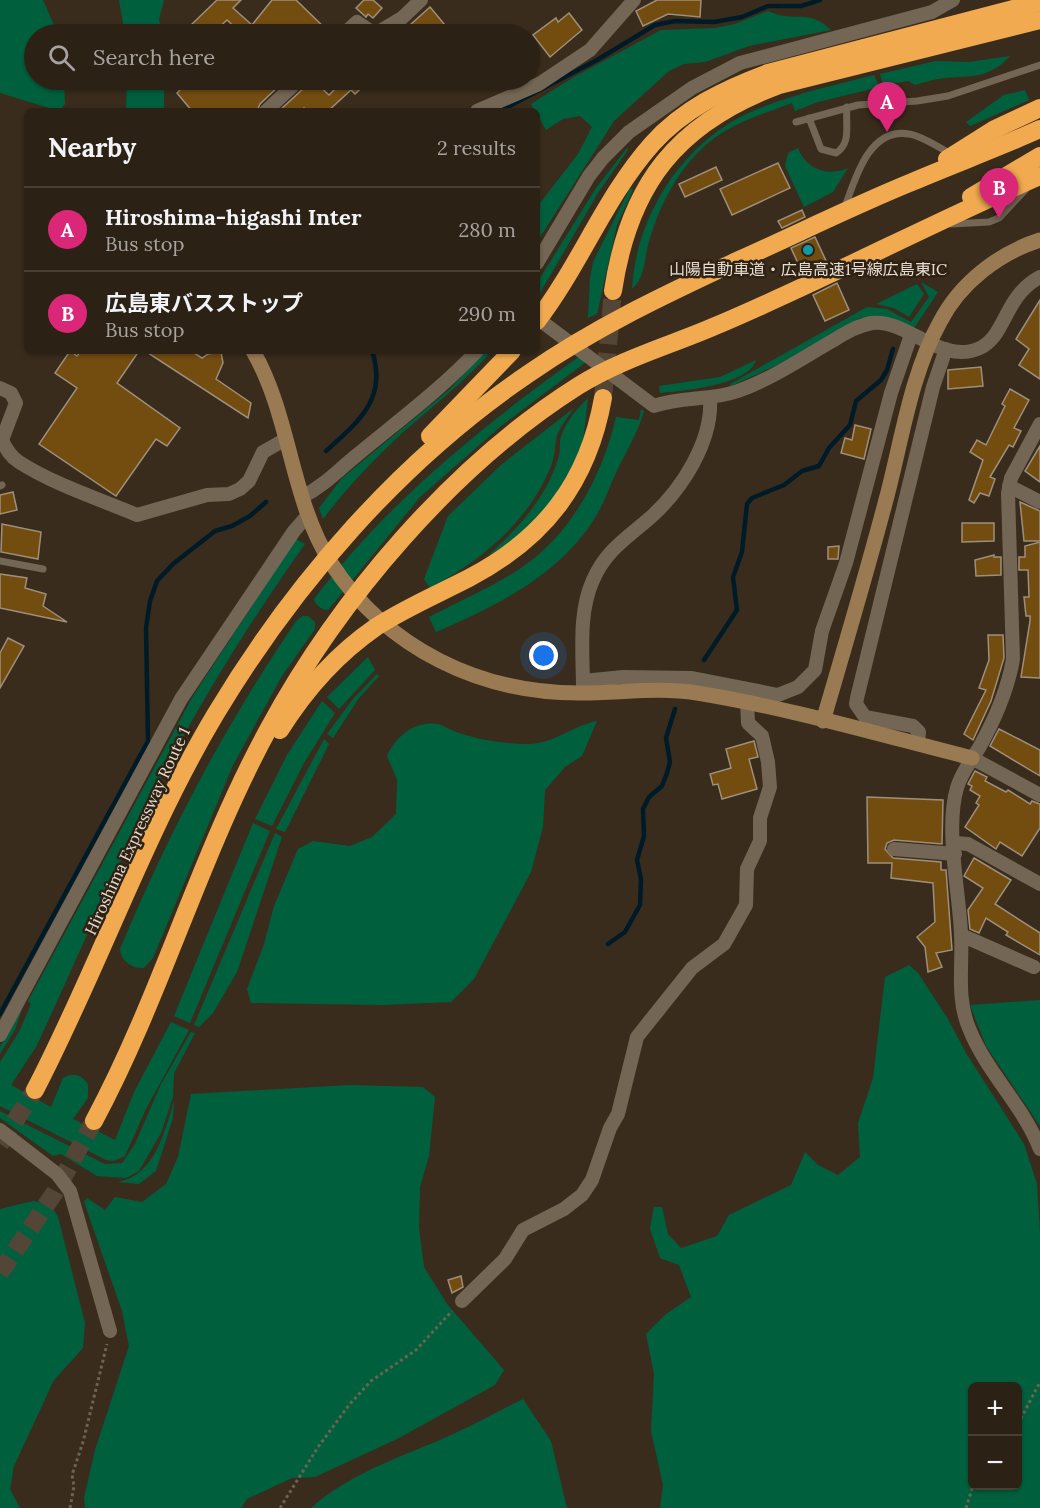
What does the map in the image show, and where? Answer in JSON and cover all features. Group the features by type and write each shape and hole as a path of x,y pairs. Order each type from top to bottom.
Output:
{"highway":[{"path":"540,315 561,287 633,168 652,143 694,108 741,83 768,73 1040,2"},
{"path":"613,291 624,239 646,188 674,150 710,118 746,98 779,85 1040,20"},
{"path":"958,158 993,130 1040,108"},
{"path":"958,158 1040,129"},
{"path":"930,225 1006,173 1040,156"},
{"name":"Hiroshima Expressway Route 1","path":"35,1089 193,753 240,676 292,600 372,507 455,429 526,374 623,316 958,158"},
{"path":"94,1121 129,1050 246,770 291,689 336,620 367,581 431,510 471,471 544,410 613,366 718,325 930,225 1040,178"},
{"path":"292,600 380,488 509,354"},
{"path":"171,948 249,783 300,700 335,661 374,629 496,562 536,532 552,515 579,477 595,436 603,398"}],"street":[{"path":"392,24 402,18 421,0"},
{"path":"540,83 590,50 634,0"},
{"path":"540,258 589,176 603,158 629,132 692,88 740,63 932,12 953,0"},
{"path":"269,108 288,90"},
{"path":"487,108 526,90"},
{"path":"823,721 877,533 918,377 930,343 953,300 977,276 1002,257 1040,240"},
{"path":"540,321 654,406 674,399 710,398 739,391 778,372 856,327 874,322 958,352 981,348 998,332 1019,292 1040,278"},
{"path":"583,687 623,677 692,678 778,695 798,687 815,670 822,630 849,553 891,393 911,335"},
{"path":"918,744 919,732 913,726 865,717 856,704 933,387 946,349"},
{"path":"254,354 273,393 302,497 322,547 344,580 366,606 401,637 444,664 486,681 530,691 583,687 674,691 747,702 972,758 1040,795"},
{"path":"459,354 461,367"},
{"path":"302,497 325,484 355,456 432,396 474,354"},
{"path":"0,388 11,393 16,403 2,440 7,451 18,461 137,515 146,515 207,495 229,494 240,489 249,481 263,452 286,439"},
{"path":"583,687 584,608 592,581 604,560 624,537 658,509 691,465 711,418 710,398"},
{"path":"1040,424 1009,486 1013,659 1001,700 957,785 952,810 962,935 961,1001 969,1028 1001,1085 1031,1126 1040,1149"},
{"path":"1009,486 1040,502"},
{"path":"0,1035 181,699 294,531 309,517"},
{"path":"462,1301 505,1259 523,1230 564,1209 582,1195 592,1180 610,1128 618,1114 637,1036 692,968 724,944 746,905 747,869 760,841 760,819 770,787 768,762 762,736 748,723 747,702"},
{"path":"894,849 955,848 968,844 1040,884"},
{"path":"962,935 1034,968"},
{"path":"0,1130 57,1174 70,1191 110,1331"}],"lane":[{"path":"796,122 847,107 948,96 1040,65"},
{"path":"809,118 821,149 836,153 843,149 847,141 847,107"},
{"path":"843,212 860,166 872,149 885,138 897,133 911,134 958,158"},
{"path":"0,561 43,569"}],"path":[{"path":"280,1508 318,1447 349,1405 371,1381 416,1350 462,1301"},
{"path":"70,1508 74,1486 72,1475 83,1442 110,1331"},
{"path":"1022,1415 1040,1382"},
{"path":"966,1508 971,1490"}],"green space":[{"path":"0,0 43,0 54,24 24,24 24,90 64,90 65,104 62,108 49,108 0,93"},
{"path":"119,0 164,0 159,19 160,24 123,24"},
{"path":"768,11 777,15 815,19 831,30 749,46 705,62 684,64 669,71 614,121 540,237 540,203 578,154 592,127 580,116 563,119 546,130 540,120 540,108 533,108 531,104 574,77 661,30 715,28 735,24"},
{"path":"1010,56 993,70 985,73 938,79 915,85 909,81 883,85 880,74 936,61 969,62"},
{"path":"874,75 880,87 818,102 795,111 792,103 737,125 708,143 686,166 669,192 651,235 643,271 632,289 643,232 655,205 670,180 688,157 710,137 760,108"},
{"path":"127,90 164,90 164,108 126,108"},
{"path":"1025,90 1029,100 970,126 966,122 1004,95"},
{"path":"627,148 628,150 598,193 540,293 540,278 596,188"},
{"path":"798,148 807,162 819,170 833,172 848,168 833,192 804,207 785,166 788,153"},
{"path":"630,188 633,190 617,225 597,314 588,318 593,262"},
{"path":"921,282 938,292 914,328 881,317 860,318 777,365 731,386 730,384 867,307 887,309 911,322 929,297"},
{"path":"917,284 924,294 909,317 894,308 876,304"},
{"path":"482,354 489,354 459,384 380,454 323,519 319,508 342,478 450,389"},
{"path":"580,356 586,362 501,426 420,497 328,610 317,605 314,599 373,530 405,498 472,438"},
{"path":"756,360 751,369 728,381 660,393 659,386 720,377"},
{"path":"588,398 580,454 568,484 538,521 513,541 487,556 509,535 538,500 553,473 563,431 572,416"},
{"path":"574,408 559,432 551,467 528,508 484,553 430,588 424,579 448,516 502,464"},
{"path":"641,409 644,411 638,427 603,503 587,530 570,550 530,583 484,610 436,632 429,617 515,572 552,542 567,524 592,484 610,440 616,417 639,420"},
{"path":"296,539 305,544 227,661 174,753 126,849 36,1047 11,1085 51,1107 63,1078 70,1075 80,1076 88,1084 88,1098 73,1119 115,1140 134,1092 171,1022 189,1030 146,1109 125,1156 114,1161 106,1160 0,1106 0,1062 19,1032 31,1004 28,1001 193,696"},
{"path":"308,616 315,622 315,629 282,676 233,765 153,958 144,968 131,966 122,957 120,949 158,862 222,740 270,660 297,620"},
{"path":"368,657 375,670 339,709 327,697"},
{"path":"377,674 379,676 359,698 333,738 327,734 353,699"},
{"path":"322,701 335,713 304,763 272,826 255,819 287,755"},
{"path":"597,721 582,756 565,767 545,790 543,827 531,872 474,979 451,1002 383,1005 251,1003 247,989 264,944 274,906 298,849 313,841 350,846 372,837 396,814 397,780 387,756 395,742 407,731 430,723 484,740 528,744 556,738"},
{"path":"324,739 329,744 285,832 276,829"},
{"path":"253,823 270,831 190,1023 174,1016"},
{"path":"275,833 282,837 237,972 213,1013 199,1027 194,1025"},
{"path":"909,965 918,973 948,1019 966,1053 1024,1144 1037,1184 1040,1233 1040,1508 660,1508 663,1485 651,1431 654,1374 646,1334 665,1315 691,1297 679,1265 660,1258 650,1229 654,1207 662,1207 668,1234 681,1248 717,1236 729,1215 791,1185 805,1152 818,1165 838,1175 860,1157 858,1123 873,1078 885,977"},
{"path":"1040,1000 1040,1126 986,1046 970,1005"},
{"path":"23,1006 15,1030 0,1054 0,1047"},
{"path":"191,1032 195,1033 174,1073 173,1097 161,1133 139,1171 126,1178 97,1176 61,1154 53,1156 0,1118 0,1111 105,1164 122,1163 135,1144 161,1084"},
{"path":"350,1085 423,1087 435,1097 429,1156 420,1187 419,1228 424,1267 447,1304 504,1370 495,1385 397,1439 315,1477 292,1478 247,1499 241,1508 85,1508 84,1498 95,1450 129,1346 122,1311 84,1202 87,1198 105,1210 115,1197 142,1202 166,1184 178,1157 191,1094"},
{"path":"174,1101 173,1118 156,1171 139,1184 118,1182 131,1178 149,1162 162,1139"},
{"path":"33,1201 51,1205 58,1217 85,1323 83,1348 54,1380 14,1466 10,1489 20,1508 0,1508 0,1209"},
{"path":"523,1399 551,1441 567,1508 311,1508 359,1475 458,1432"}],"building":[{"path":"217,0 241,0 233,8 251,24 231,24 227,20 223,24 192,24"},
{"path":"272,0 296,0 321,24 253,24"},
{"path":"364,0 373,0 382,8 373,18 368,14 366,17 356,8"},
{"path":"657,0 701,0 700,17 668,14 643,26 636,11"},
{"path":"430,7 444,24 411,24"},
{"path":"569,13 582,30 550,57 540,44 540,30 556,18 558,22"},
{"path":"180,90 275,90 258,108 190,108 177,93"},
{"path":"302,90 324,90 329,95 334,90 351,90 331,108 282,108"},
{"path":"778,163 790,188 732,215 720,189"},
{"path":"716,167 722,180 685,197 679,184"},
{"path":"802,210 805,217 782,228 778,221"},
{"path":"815,237 827,263 803,274 791,248"},
{"path":"837,283 849,310 825,321 813,295"},
{"path":"1040,300 1040,379 1019,365 1029,349 1016,339"},
{"path":"68,354 77,356 79,354 137,354 117,383 180,428 167,446 156,439 116,496 39,444 77,388 55,373"},
{"path":"150,354 196,354 202,358 208,354 221,354 223,363 216,379 251,403 248,418"},
{"path":"981,367 983,386 948,389 948,370"},
{"path":"1010,389 1029,400 1014,428 1021,431 1013,447 1009,445 990,477 995,479 989,496 980,493 974,503 969,500 983,460 970,452 977,440 986,445 1005,406 1002,404"},
{"path":"855,425 871,429 864,459 841,453 845,438 852,440"},
{"path":"1040,446 1040,482 1025,471"},
{"path":"13,492 17,510 0,514 0,495"},
{"path":"1020,502 1040,511 1040,541 1024,541"},
{"path":"962,523 994,523 994,541 962,542"},
{"path":"2,524 41,532 38,559 1,552"},
{"path":"1040,542 1040,678 1021,677 1030,616 1026,616 1024,597 1029,597 1028,570 1019,570 1019,557 1025,557 1025,546"},
{"path":"839,546 838,559 828,559 828,547"},
{"path":"994,555 994,557 1001,557 1001,575 976,576 975,560"},
{"path":"0,574 27,578 25,588 46,594 43,606 67,622 0,608"},
{"path":"988,635 1003,635 1004,658 991,701 973,740 964,734 986,690 979,688 989,660"},
{"path":"8,638 24,646 0,688 0,653"},
{"path":"999,729 1040,750 1040,776 990,746"},
{"path":"754,741 758,757 749,759 757,789 722,799 718,784 713,785 710,774 731,768 726,749"},
{"path":"975,771 987,777 985,781 1006,792 1008,790 1030,804 1032,801 1040,804 1040,828 1022,856 1000,842 996,849 965,827 979,805 976,803 980,796 970,790 972,786 968,784"},
{"path":"867,797 943,800 942,844 894,840 887,843 885,849 893,858 941,862 941,870 946,870 952,950 936,953 942,967 928,972 925,947 917,937 935,922 933,883 891,878 892,863 868,863"},
{"path":"974,858 1011,880 995,904 1040,933 1040,955 1006,935 1008,932 986,918 979,933 970,929 968,910 983,888 964,876"},
{"path":"461,1276 463,1287 452,1293 448,1280"}],"waterway":[{"path":"540,90 597,60 655,25 675,21 714,22 742,17 768,6 801,6 820,0"},
{"path":"506,108 540,90"},
{"path":"704,660 737,610 733,577 742,552 747,504 752,498 784,485 802,471 819,466 829,448 850,425 856,401 881,380 887,370 893,349"},
{"path":"326,451 359,419 373,396 376,368 373,354"},
{"path":"0,1014 148,741 146,628 150,601 157,581 173,564 215,531 232,526 250,516 266,502"},
{"path":"608,944 625,932 640,905 641,879 637,860 644,836 643,809 649,797 662,786 667,773 670,762 666,738 675,709"}],"tunnel":[{"path":"603,398 613,291"},
{"path":"0,1144 35,1090"},
{"path":"0,1273 55,1192 94,1121"}],"place":[{"name":"Hiroshima-higashi Inter","path":"887,132"},
{"name":"広島東バスストップ","path":"999,218"},
{"name":"山陽自動車道・広島高速1号線広島東IC","path":"808,250"}]}
